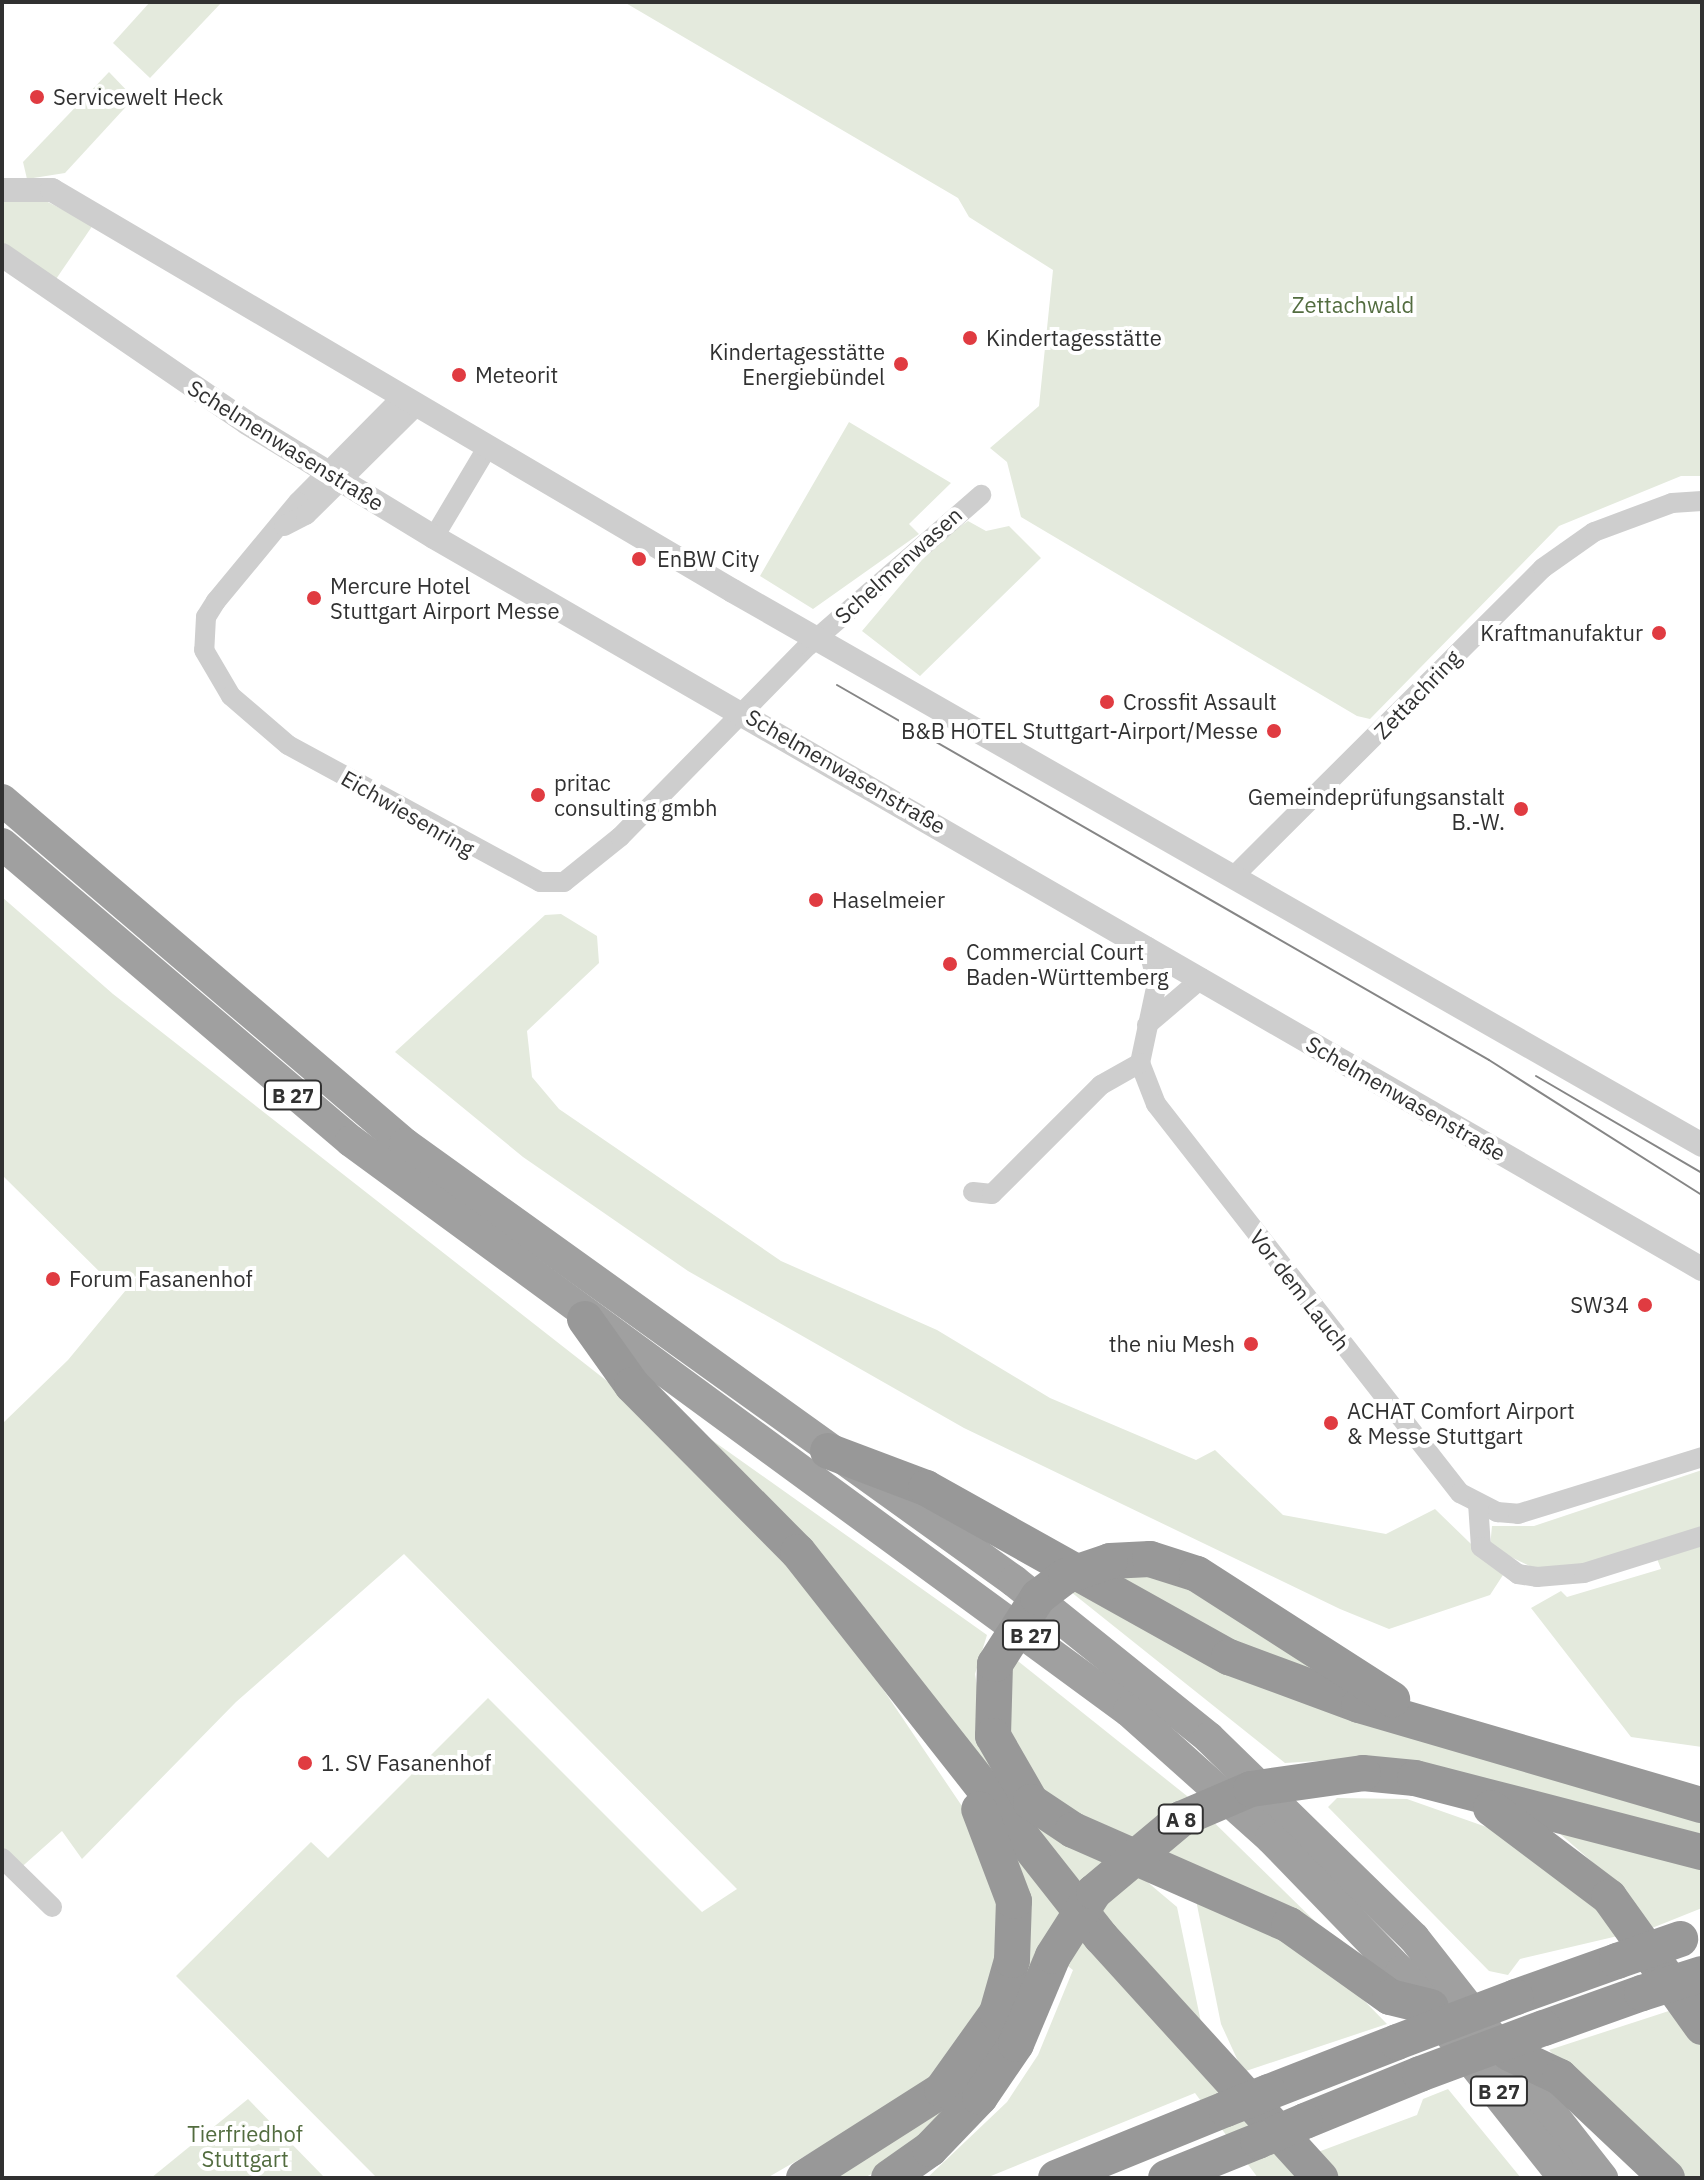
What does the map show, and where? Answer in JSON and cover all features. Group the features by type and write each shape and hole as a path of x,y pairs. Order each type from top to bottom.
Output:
{"highway":[{"name":"B 27","path":"4,797 405,1144 828,1451 1014,1581 1209,1738 1379,1901 1509,2053 1602,2178"},
{"name":"B 27","path":"6,851 255,1063 585,1319 1129,1711 1271,1838 1431,2007 1564,2178"},
{"path":"585,1319 632,1385 798,1552 1101,1937 1320,2178"},
{"path":"828,1451 926,1488 1229,1657 1433,1727 1702,1805"},
{"path":"1431,2007 1390,1997 1289,1925 1073,1830 1031,1802 993,1736 995,1664 1038,1597 1066,1576 1110,1561 1150,1559 1197,1574 1433,1727"},
{"path":"804,2178 942,2090 982,2042 1006,1986 1015,1928 1009,1876 943,1737"},
{"name":"A 8","path":"889,2178 930,2149 980,2097 1016,2044 1053,1956 1102,1883 1181,1819 1251,1789 1363,1773 1466,1792 1702,1852"},
{"path":"1466,1792 1543,1841 1609,1897 1702,2027"},
{"path":"1056,2178 1397,2042 1691,1935"},
{"path":"1166,2178 1420,2074 1702,1974"},
{"path":"1509,2053 1560,2077 1667,2178"}],"street":[{"path":"2,190 52,190 487,448 1702,1145"},
{"name":"Schelmenwasenstraße","path":"3,256 335,477 434,537 741,711 1702,1269"},
{"name":"Eichwiesenring","path":"409,402 284,526 206,617 212,671 288,745 517,875 564,882 620,837 741,711"},
{"path":"434,537 487,448"},
{"name":"Schelmenwasen","path":"741,711 817,637 981,495"},
{"name":"Zettachring","path":"1235,875 1543,568 1594,532 1672,503 1702,501"},
{"path":"973,1192 992,1194 1101,1085 1140,1063 1157,983 1148,947"},
{"path":"1147,1025 1202,978"},
{"name":"Vor dem Lauch","path":"1140,1063 1156,1104 1446,1479 1478,1503 1518,1514 1702,1457"},
{"path":"1478,1503 1481,1547 1518,1574 1537,1577 1584,1573 1702,1536"},
{"path":"2,1858 52,1907"}],"green space":[{"path":"150,2 222,2 150,78 113,43"},
{"name":"Zettachwald","path":"624,2 1702,2 1702,476 1681,476 1559,526 1370,719 1357,716 1021,517 1007,462 990,448 1039,406 1053,270 969,217 958,198"},
{"path":"109,72 134,98 65,173 27,179 23,162"},
{"path":"40,198 93,225 54,282 2,244 2,200"},
{"path":"849,422 951,483 909,524 919,534 813,609 760,576"},
{"path":"968,521 986,531 1009,526 1041,558 920,676 862,631 937,542"},
{"path":"2,897 113,994 644,1410 722,1483 864,1661 970,1818 998,1899 997,1969 974,2030 917,2091 767,2178 377,2178 176,1976 311,1842 328,1858 488,1698 702,1912 737,1889 404,1554 236,1702 82,1859 62,1831 16,1872 2,1858 2,1424 68,1360 140,1273 118,1290 2,1175"},
{"path":"561,914 597,936 599,963 527,1031 532,1077 559,1109 781,1261 937,1330 1050,1398 1196,1460 1215,1450 1283,1515 1386,1534 1435,1509 1503,1575 1490,1595 1389,1629 1340,1609 964,1428 688,1271 523,1157 395,1052 545,915"},
{"path":"709,1438 987,1635 975,1674 987,1747 1177,1907 1202,2027 1197,2031"},
{"path":"1702,1470 1702,1528 1582,1565 1534,1568 1490,1547 1492,1526 1534,1526"},
{"path":"1702,1543 1702,1747 1631,1737 1531,1608 1561,1591 1567,1597 1661,1569 1656,1556"},
{"path":"1036,1564 1103,1600 1702,1816 1702,1843 1349,1759 1285,1763"},
{"path":"1155,1569 1357,1692 1231,1649 1113,1571"},
{"path":"1009,1654 1187,1796 1330,1936 1043,1797 1009,1748"},
{"path":"1337,1798 1407,1799 1512,1836 1556,1867 1622,1935 1520,1959 1508,1975 1489,1971 1328,1807"},
{"path":"1551,1826 1702,1859 1702,1908 1652,1928 1621,1887"},
{"path":"1012,1852 1307,2178 1258,2178 1195,2093 986,2178 927,2178 1007,2102 1038,2055 1073,1970 1044,1948 972,2092 892,2163 864,2178 821,2178 994,2039"},
{"path":"1196,1900 1229,1901 1344,1980 1387,2024 1243,2072 1221,2024"},
{"path":"1675,2009 1702,2047 1702,2178 1686,2178 1628,2135 1549,2050"},
{"path":"1448,2089 1521,2178 1329,2178 1310,2155 1417,2115 1423,2099"},
{"name":"Tierfriedhof Stuttgart","path":"248,2099 325,2178 151,2178"}],"tram line":[{"path":"837,685 1489,1060 1702,1195"},
{"path":"1536,1076 1702,1173"}],"place":[{"name":"Servicewelt Heck","path":"37,97"},
{"name":"Kindertagesstätte","path":"970,338"},
{"name":"Kindertagesstätte Energiebündel","path":"901,364"},
{"name":"Meteorit","path":"459,375"},
{"name":"EnBW City","path":"639,559"},
{"name":"Mercure Hotel Stuttgart Airport Messe","path":"314,598"},
{"name":"Kraftmanufaktur","path":"1659,633"},
{"name":"Crossfit Assault","path":"1107,702"},
{"name":"B&B HOTEL Stuttgart-Airport/Messe","path":"1274,731"},
{"name":"pritac consulting gmbh","path":"538,795"},
{"name":"Gemeindeprüfungsanstalt B.-W.","path":"1521,809"},
{"name":"Haselmeier","path":"816,900"},
{"name":"Commercial Court Baden-Württemberg","path":"950,964"},
{"name":"Forum Fasanenhof","path":"53,1279"},
{"name":"SW34","path":"1645,1305"},
{"name":"the niu Mesh","path":"1251,1344"},
{"name":"ACHAT Comfort Airport & Messe Stuttgart","path":"1331,1423"},
{"name":"1. SV Fasanenhof","path":"305,1763"}]}
